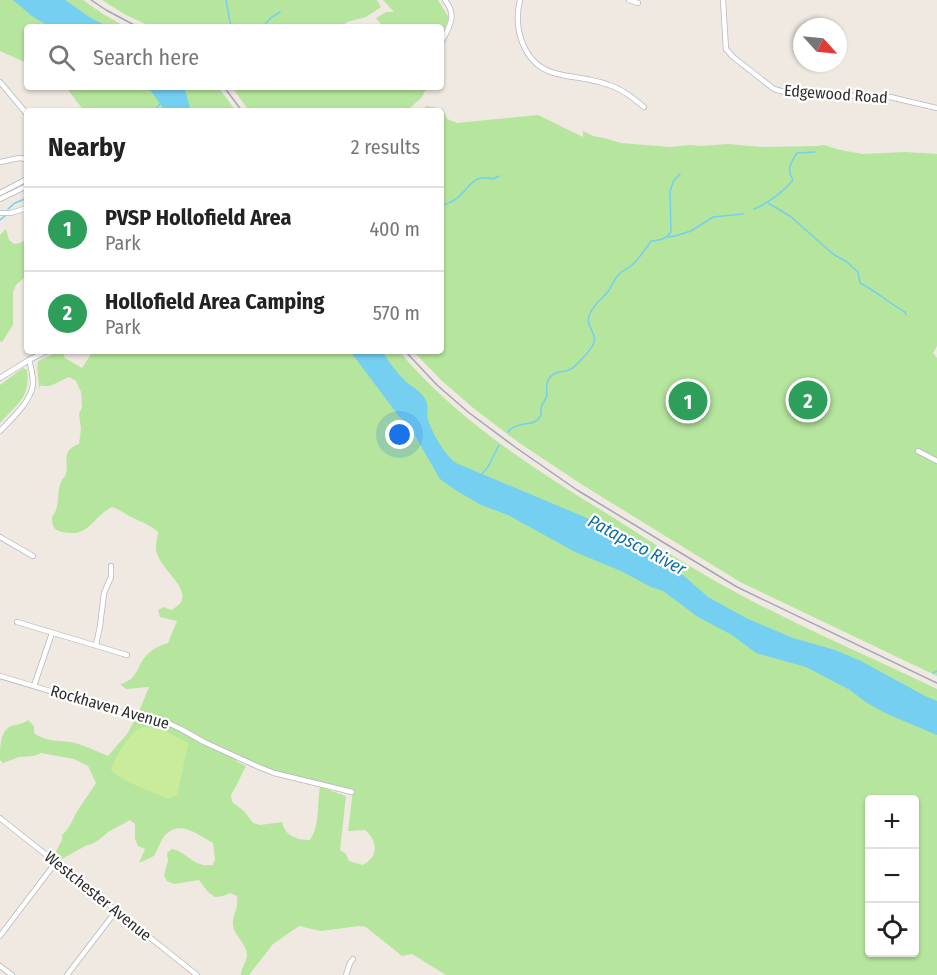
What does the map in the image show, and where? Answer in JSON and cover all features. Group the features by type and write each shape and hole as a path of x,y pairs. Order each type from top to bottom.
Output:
{"street":[{"path":"444,38 452,15 445,0"},
{"path":"520,0 518,31 528,53 539,65 554,73 610,85 626,93 644,107"},
{"path":"629,0 638,3"},
{"name":"Edgewood Road","path":"723,0 726,49 774,89 791,94 890,97 937,108"},
{"path":"0,82 24,110"},
{"path":"0,162 24,159"},
{"path":"0,196 24,180"},
{"path":"0,196 24,187"},
{"path":"0,213 11,213 24,209"},
{"path":"0,378 41,354"},
{"path":"0,431 30,393 33,380 28,360"},
{"path":"918,451 937,461"},
{"path":"0,537 33,556"},
{"path":"96,645 104,594 111,577 111,566"},
{"path":"17,622 127,655"},
{"path":"34,686 52,633"},
{"name":"Rockhaven Avenue","path":"0,676 137,717 164,721 204,742 274,773 352,792"},
{"name":"Westchester Avenue","path":"0,818 197,975"},
{"path":"0,936 56,862"},
{"path":"67,975 116,911"},
{"path":"346,975 353,959"},
{"path":"0,966 12,975"}],"green space":[{"path":"0,0 83,0 121,24 24,24 24,62 0,51"},
{"path":"102,0 377,0 381,7 366,17 345,24 146,24"},
{"path":"383,0 438,0 449,18 444,30 444,24 381,24 376,18 386,12 394,12"},
{"path":"68,90 220,90 234,108 82,108"},
{"path":"234,90 426,90 422,97 410,108 247,108"},
{"path":"444,112 447,119 457,123 538,115 583,137 583,131 621,143 670,147 728,144 761,147 824,145 863,154 905,152 937,154 937,346 933,353 937,358 937,676 740,582 581,484 518,442 441,380 416,354 444,354"},
{"path":"6,229 9,240 14,244 24,241 24,278 16,285 13,292 13,325 2,342 0,341 0,235"},
{"path":"53,354 63,354 65,358 82,368 91,354 402,354 443,397 493,438 547,476 668,553 762,606 937,689 937,975 446,975 412,954 402,956 366,927 321,931 299,926 273,944 249,975 241,975 247,952 233,925 237,896 230,893 215,897 199,880 174,884 167,881 164,875 168,861 167,853 172,849 200,864 213,865 215,859 213,843 189,830 177,828 165,835 154,856 139,863 145,849 138,846 135,839 135,824 130,820 60,860 54,855 62,840 62,835 96,783 88,766 74,759 41,753 3,763 0,760 0,751 4,733 9,727 28,720 34,726 34,733 43,738 76,743 108,756 127,734 149,687 126,689 120,684 134,676 151,651 168,643 177,621 160,617 158,610 164,607 171,610 179,604 182,591 158,556 156,547 158,532 118,509 112,507 105,511 90,526 79,532 62,532 54,527 52,517 57,508 60,485 65,476 67,454 79,444 81,392 76,381 69,377 50,386 42,386 42,384 39,388 38,361","holes":["239,757 274,771 353,790 348,831 365,830 375,848 372,857 363,865 349,861 346,854 340,850 346,796 320,787 317,821 310,840 292,836 286,831 282,822 260,825 253,823 244,811 232,802 231,795 246,766 236,761"]},
{"path":"23,368 27,370 28,379 25,394 0,423 0,385"},
{"path":"145,727 161,729 187,742 188,745 177,795 169,799 130,783 111,770 118,755 136,730"}],"water":[{"path":"13,0 65,0 103,24 45,24"},
{"path":"150,90 185,90 190,108 163,108"},
{"name":"Patapsco River","path":"352,354 384,354 402,378 425,398 428,420 433,431 443,449 456,463 594,521 683,575 708,597 746,618 793,638 835,650 861,661 937,701 937,735 885,713 850,690 806,667 756,653 732,635 698,617 663,591 575,552 508,515 481,505 457,491 440,479 411,428 398,415"}],"waterway":[{"path":"226,0 230,24"},
{"path":"265,24 280,12"},
{"path":"156,108 161,103"},
{"path":"754,209 775,197 793,180 790,169 797,153 815,152"},
{"path":"508,432 516,426 533,422 540,417 550,377 573,367 593,345 594,336 588,319 594,307 620,273 634,263 651,241 660,240 669,235 671,232 670,191 674,180 680,174"},
{"path":"444,204 457,198 477,179 493,179 499,176"},
{"path":"8,209 24,199"},
{"path":"768,203 790,216 833,254 847,262 858,272 860,283 905,312 906,315"},
{"path":"668,237 691,231 713,217 743,214"},
{"path":"0,220 5,216"},
{"path":"481,475 488,467 499,445"},
{"path":"933,673 937,671"}],"railway":[{"path":"91,0 132,24"},
{"path":"226,90 240,108"},
{"path":"408,354 437,385 468,412 577,490 737,587 937,683"}],"place":[{"name":"Hollofield Area Camping","path":"808,400"},
{"name":"PVSP Hollofield Area","path":"688,401"}]}
